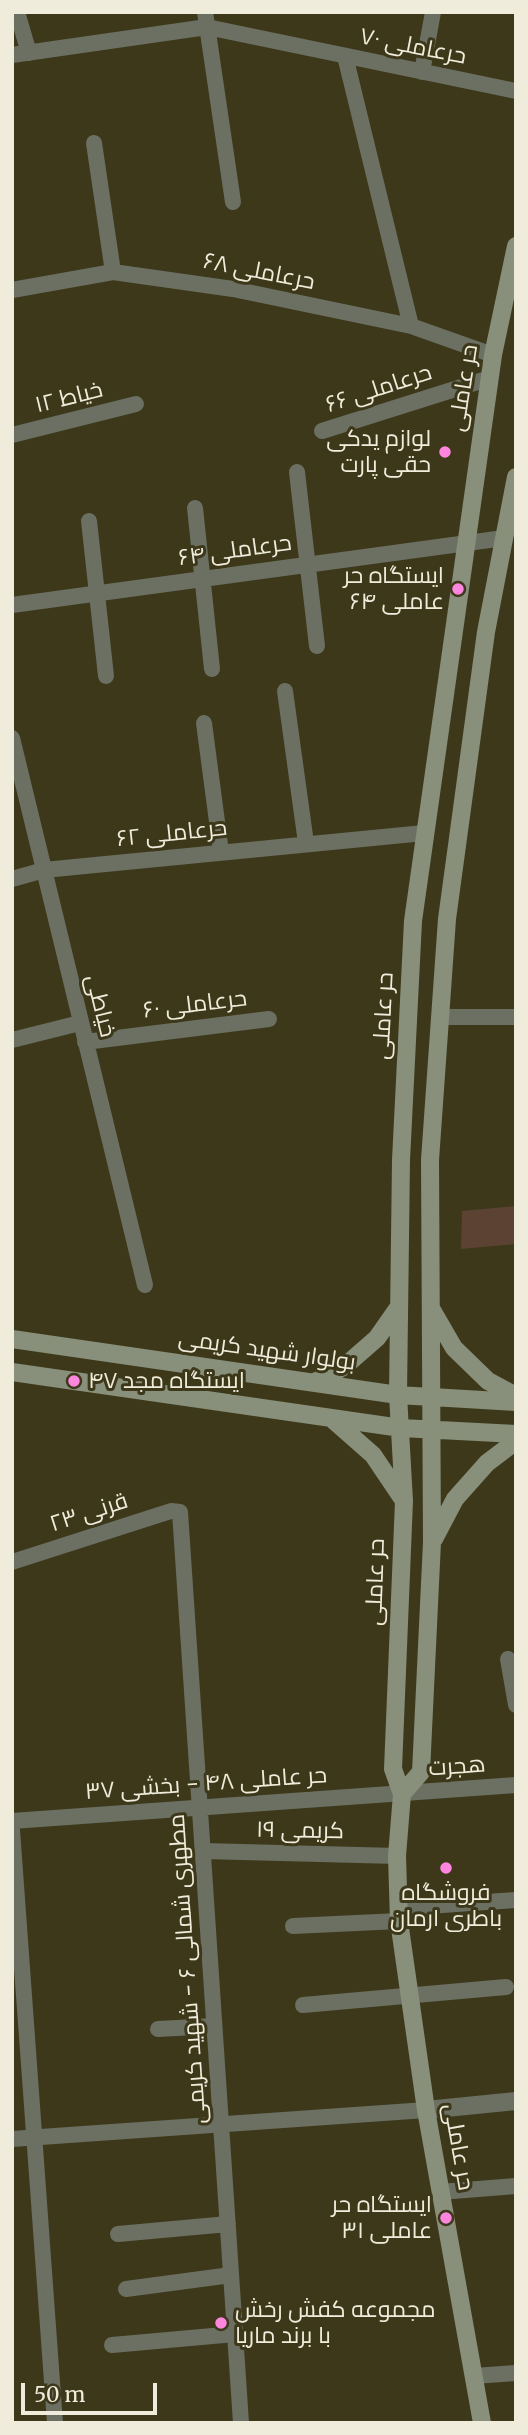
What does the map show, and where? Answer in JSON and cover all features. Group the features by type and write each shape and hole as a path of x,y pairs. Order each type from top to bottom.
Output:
{"main road":[{"name":"حر عاملی","path":"482,2423 426,2110 408,1997 399,1915 397,1856 402,1794 393,1769 404,1501 398,1395 398,1308 401,1160 413,921 493,355 516,246"},
{"path":"402,1794 421,1772 432,1542 430,1160 449,906 486,632 516,477"},
{"path":"431,1307 454,1348 488,1381 516,1396"},
{"path":"315,1382 345,1366 377,1338 398,1308"},
{"name":"بولوار شهید کریمی","path":"12,1339 398,1395 516,1402"},
{"path":"12,1372 401,1427 516,1434"},
{"path":"331,1418 373,1455 404,1501"},
{"path":"432,1542 455,1499 487,1463 516,1441"}],"street":[{"path":"18,12 29,53"},
{"path":"422,72 433,12"},
{"path":"206,20 233,202"},
{"name":"حرعاملی ۷۰","path":"12,55 206,20 345,56 516,91"},
{"path":"345,56 411,326"},
{"path":"94,143 113,272"},
{"name":"حرعاملی ۶۸","path":"12,290 113,272 233,289 411,326 493,355"},
{"name":"حرعاملی ۶۶","path":"322,431 490,378"},
{"name":"خیاط ۱۲","path":"12,435 136,404"},
{"path":"297,472 317,646"},
{"path":"195,508 212,669"},
{"path":"89,521 106,676"},
{"name":"حرعاملی ۶۴","path":"12,605 504,538"},
{"path":"285,691 306,843"},
{"path":"204,723 221,852"},
{"name":"خیاطی","path":"12,738 145,1285"},
{"name":"حرعاملی ۶۲","path":"12,879 44,870 424,833"},
{"path":"440,1017 516,1017"},
{"name":"حرعاملی ۶۰","path":"85,1042 269,1019"},
{"path":"12,1040 80,1023"},
{"name":"قرنی ۲۳","path":"12,1562 171,1511 180,1512"},
{"name":"مطهری شمالی ۶ - شهید کریمی","path":"180,1512 241,2423"},
{"path":"508,1658 516,1705"},
{"name":"هجرت","path":"402,1794 516,1785"},
{"name":"حر عاملی ۴۸ - بخشی ۳۷","path":"12,1821 402,1794"},
{"path":"12,1830 55,2423"},
{"name":"کریمی ۱۹","path":"202,1851 397,1856"},
{"path":"293,1926 516,1900"},
{"path":"303,2005 506,1987"},
{"path":"158,2029 214,2026"},
{"path":"12,2139 426,2110 516,2101"},
{"path":"440,2192 516,2186"},
{"path":"118,2234 228,2224"},
{"path":"127,2289 231,2275"},
{"path":"111,2346 235,2334"},
{"path":"474,2376 516,2373"}],"shaded area":[{"path":"516,1206 516,1244 461,1249 462,1211"}],"place":[{"name":"لوازم یدکی حقی پارت","path":"445,452"},
{"name":"ایستگاه حر عاملی ۶۴","path":"458,589"},
{"name":"ایستگاه مجد ۴۷","path":"74,1381"},
{"name":"فروشگاه باطری ارمان","path":"446,1868"},
{"name":"ایستگاه حر عاملی ۳۱","path":"446,2218"},
{"name":"مجموعه کفش رخش با برند ماریا","path":"221,2323"}]}
